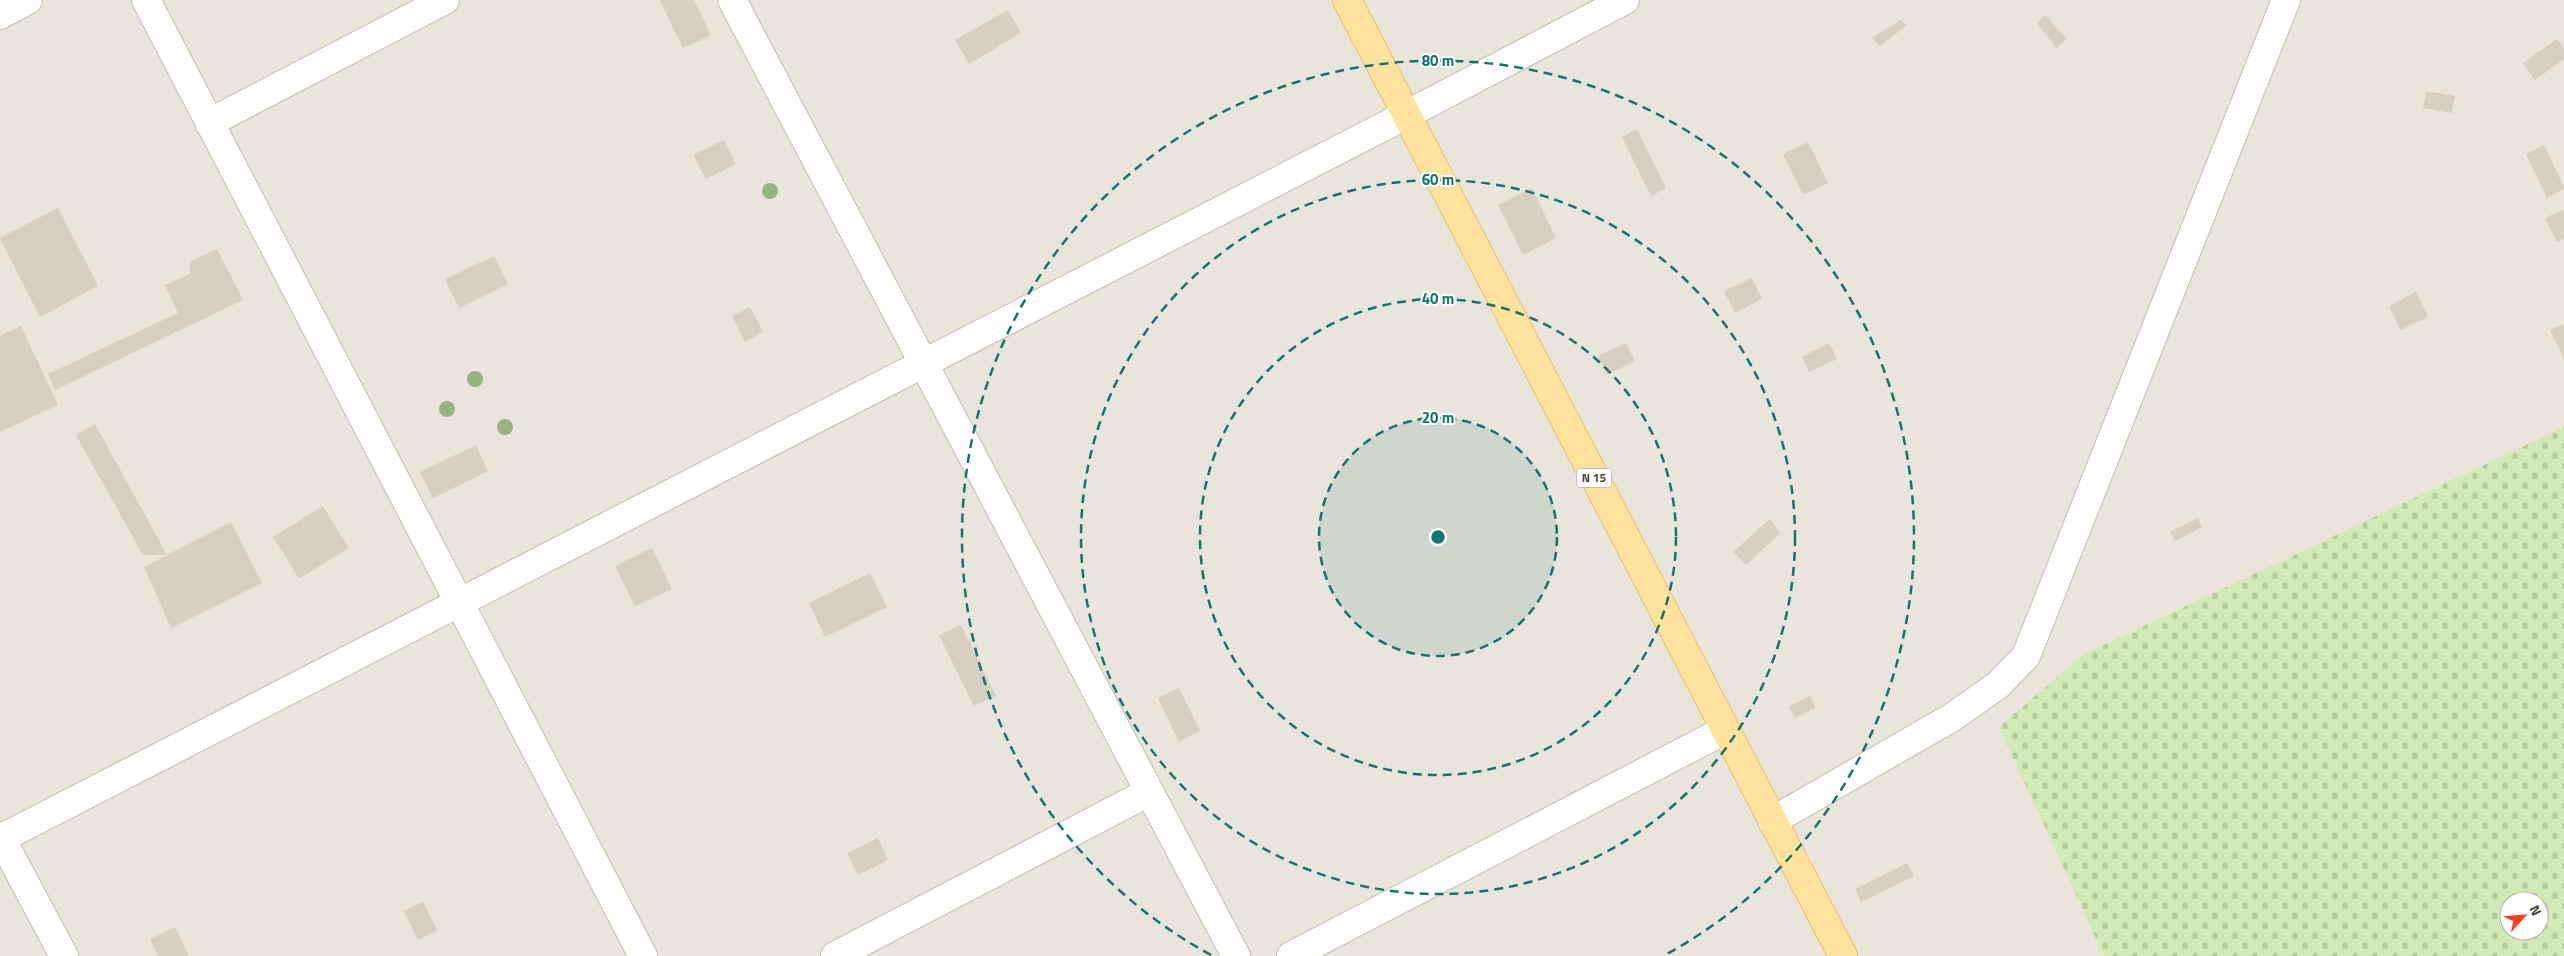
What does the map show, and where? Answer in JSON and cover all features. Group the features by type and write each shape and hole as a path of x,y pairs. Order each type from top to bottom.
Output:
{"main road":[{"name":"N 15","path":"1346,0 1843,956"}],"street":[{"path":"0,15 28,0"},
{"path":"146,0 643,956"},
{"path":"210,123 445,0"},
{"path":"732,0 1236,956"},
{"path":"64,956 0,838 924,364 1625,0"},
{"path":"1772,821 1951,718 1998,685 2026,656 2286,0"},
{"path":"1291,956 1725,730"},
{"path":"835,956 1150,792"}],"shaded area":[{"path":"0,0 2564,0 2564,956 0,956"}],"green space":[{"path":"2564,427 2564,956 2104,956 1999,727 2083,655"}],"building":[{"path":"694,0 711,35 683,48 660,1"},
{"path":"1008,10 1021,33 969,64 955,40"},
{"path":"2045,15 2067,39 2056,48 2037,23"},
{"path":"1901,20 1907,25 1880,46 1872,38"},
{"path":"2557,39 2564,49 2564,59 2535,80 2523,63"},
{"path":"2426,91 2455,96 2452,113 2423,108"},
{"path":"1637,129 1666,188 1651,196 1622,137"},
{"path":"724,140 736,164 706,179 693,155"},
{"path":"1808,142 1828,183 1803,195 1783,154"},
{"path":"2544,145 2564,187 2564,189 2547,198 2526,154"},
{"path":"1532,188 1556,238 1523,255 1498,205"},
{"path":"58,208 98,286 40,317 0,238"},
{"path":"2564,209 2564,239 2557,242 2545,218"},
{"path":"217,249 243,300 55,390 48,374 178,313 165,285 190,274 190,262"},
{"path":"494,256 508,284 459,308 445,279"},
{"path":"1752,278 1762,299 1735,313 1724,291"},
{"path":"2416,292 2428,317 2400,330 2389,306"},
{"path":"750,307 763,332 745,342 732,316"},
{"path":"2564,324 2564,359 2550,330"},
{"path":"21,326 58,405 0,432 0,336"},
{"path":"1626,343 1635,361 1607,375 1598,356"},
{"path":"1829,343 1837,359 1809,372 1802,357"},
{"path":"95,424 167,555 143,555 76,435"},
{"path":"476,445 488,471 433,498 420,472"},
{"path":"323,506 349,548 299,579 273,537"},
{"path":"2198,518 2202,527 2175,541 2170,532"},
{"path":"1770,519 1780,533 1746,565 1733,552"},
{"path":"231,522 262,583 171,628 144,567"},
{"path":"652,548 672,589 635,606 615,566"},
{"path":"870,573 887,607 825,637 809,603"},
{"path":"961,625 996,696 974,706 939,635"},
{"path":"1179,688 1200,731 1179,742 1158,698"},
{"path":"1810,696 1816,708 1795,718 1789,706"},
{"path":"878,838 888,860 858,875 847,853"},
{"path":"1907,863 1914,876 1861,902 1855,889"},
{"path":"423,902 437,930 418,940 404,911"},
{"path":"175,927 189,956 158,956 150,939"}]}
